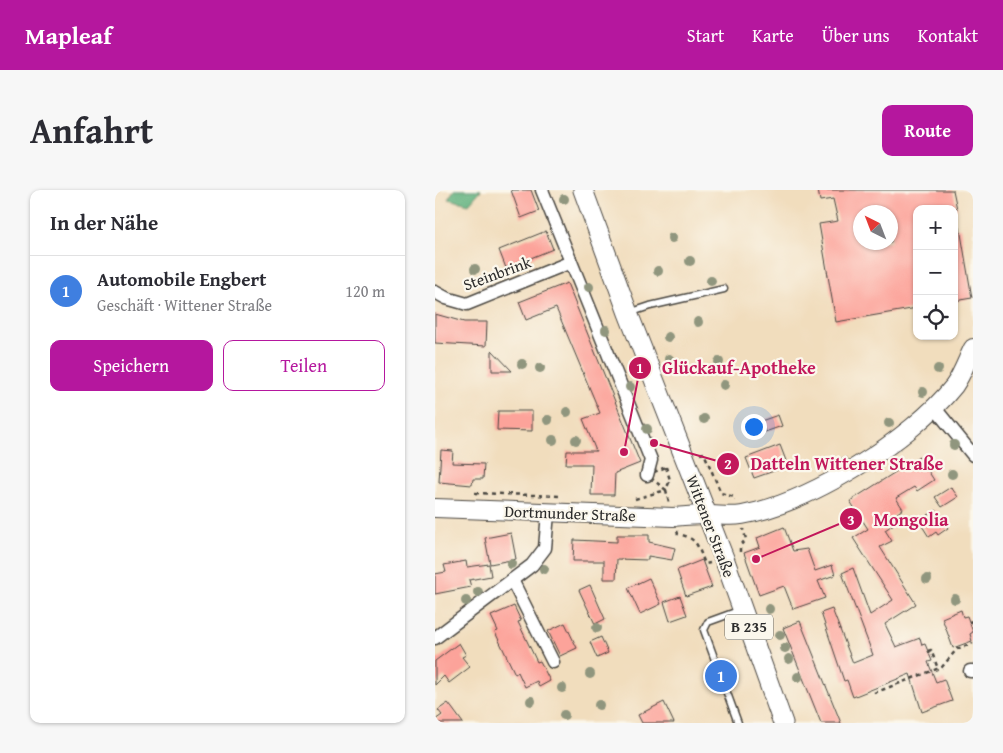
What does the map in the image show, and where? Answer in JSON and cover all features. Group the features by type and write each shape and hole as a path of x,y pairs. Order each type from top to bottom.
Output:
{"main road":[{"name":"Wittener Straße","path":"583,190 628,314 743,609 783,723"},
{"name":"Dortmunder Straße","path":"435,508 673,517 739,516 777,507 853,469 898,439 934,407 967,373 973,348"}],"street":[{"path":"542,190 651,460 647,476"},
{"name":"Steinbrink","path":"435,292 446,298 467,304 571,262"},
{"path":"934,407 973,456"},
{"path":"435,638 532,565 545,548 548,513"},
{"path":"512,580 553,662"}],"lane":[{"path":"628,314 650,306 724,289"},
{"path":"738,723 704,630 708,622 743,609"}],"path":[{"path":"873,693 938,668 957,649 973,643"},
{"path":"928,651 931,650 938,668"}],"green space":[{"path":"454,190 481,190 469,204 448,199"}],"building":[{"path":"511,190 531,190 539,211 521,218"},
{"path":"818,190 953,190 956,205 913,205 913,309 836,322 819,224 838,221 833,199 820,201"},
{"path":"958,228 960,228 972,298 958,300"},
{"path":"546,231 553,249 506,268 499,250"},
{"path":"567,283 640,463 615,473 614,495 591,495 592,464 566,464 567,451 596,451 583,419 600,413 556,308 526,320 519,302"},
{"path":"435,314 464,322 487,322 486,346 435,343"},
{"path":"492,350 512,371 492,371"},
{"path":"498,411 532,411 532,431 497,430"},
{"path":"778,415 782,426 765,432 761,421"},
{"path":"780,445 788,466 754,478 746,458"},
{"path":"441,450 453,451 452,463 484,464 483,479 473,479 472,485 439,482"},
{"path":"919,457 934,480 917,491 914,487 896,498 903,509 890,518 894,524 885,530 892,541 880,547 916,604 885,624 896,647 920,638 922,645 925,644 932,661 928,662 936,682 944,679 952,701 922,712 910,674 853,697 847,680 844,681 821,613 832,609 853,663 873,655 842,573 853,568 870,615 893,600 853,538 868,529 850,501"},
{"path":"951,487 958,497 942,507 935,497"},
{"path":"936,510 948,528 938,535 936,532 929,537 919,521"},
{"path":"784,527 793,551 807,549 815,571 832,565 835,575 818,581 825,598 793,609 784,586 759,595 744,553 760,547 757,538"},
{"path":"511,533 516,559 490,564 485,538"},
{"path":"617,535 649,535 649,542 675,548 672,560 648,556 648,560 617,559 616,579 604,579 604,561 573,561 574,540 617,542"},
{"path":"702,560 712,587 686,596 677,570"},
{"path":"466,561 467,567 489,564 491,576 469,580 471,587 435,594 435,574 446,572 444,565"},
{"path":"649,578 661,604 640,614 628,588"},
{"path":"590,585 605,619 595,624 579,590"},
{"path":"680,596 687,615 670,621 664,602"},
{"path":"514,606 521,621 518,622 537,662 540,661 550,681 539,687 537,681 525,687 518,672 515,674 495,632 498,631 491,616"},
{"path":"961,610 963,617 967,616 973,632 970,634 972,641 953,648 942,618"},
{"path":"800,621 841,723 821,723 783,628"},
{"path":"565,623 577,648 560,656 548,631"},
{"path":"601,637 608,653 597,658 590,642"},
{"path":"459,643 466,655 462,657 470,667 449,683 444,676 435,685 435,661"},
{"path":"664,702 674,723 642,723 638,715"},
{"path":"448,703 463,723 435,723 435,720 442,715 438,710"}],"place":[{"name":"Datteln Wittener Straße","path":"654,443"},
{"name":"Glückauf-Apotheke","path":"624,452"},
{"name":"Mongolia","path":"756,559"},
{"name":"Automobile Engbert","path":"721,676"}]}
